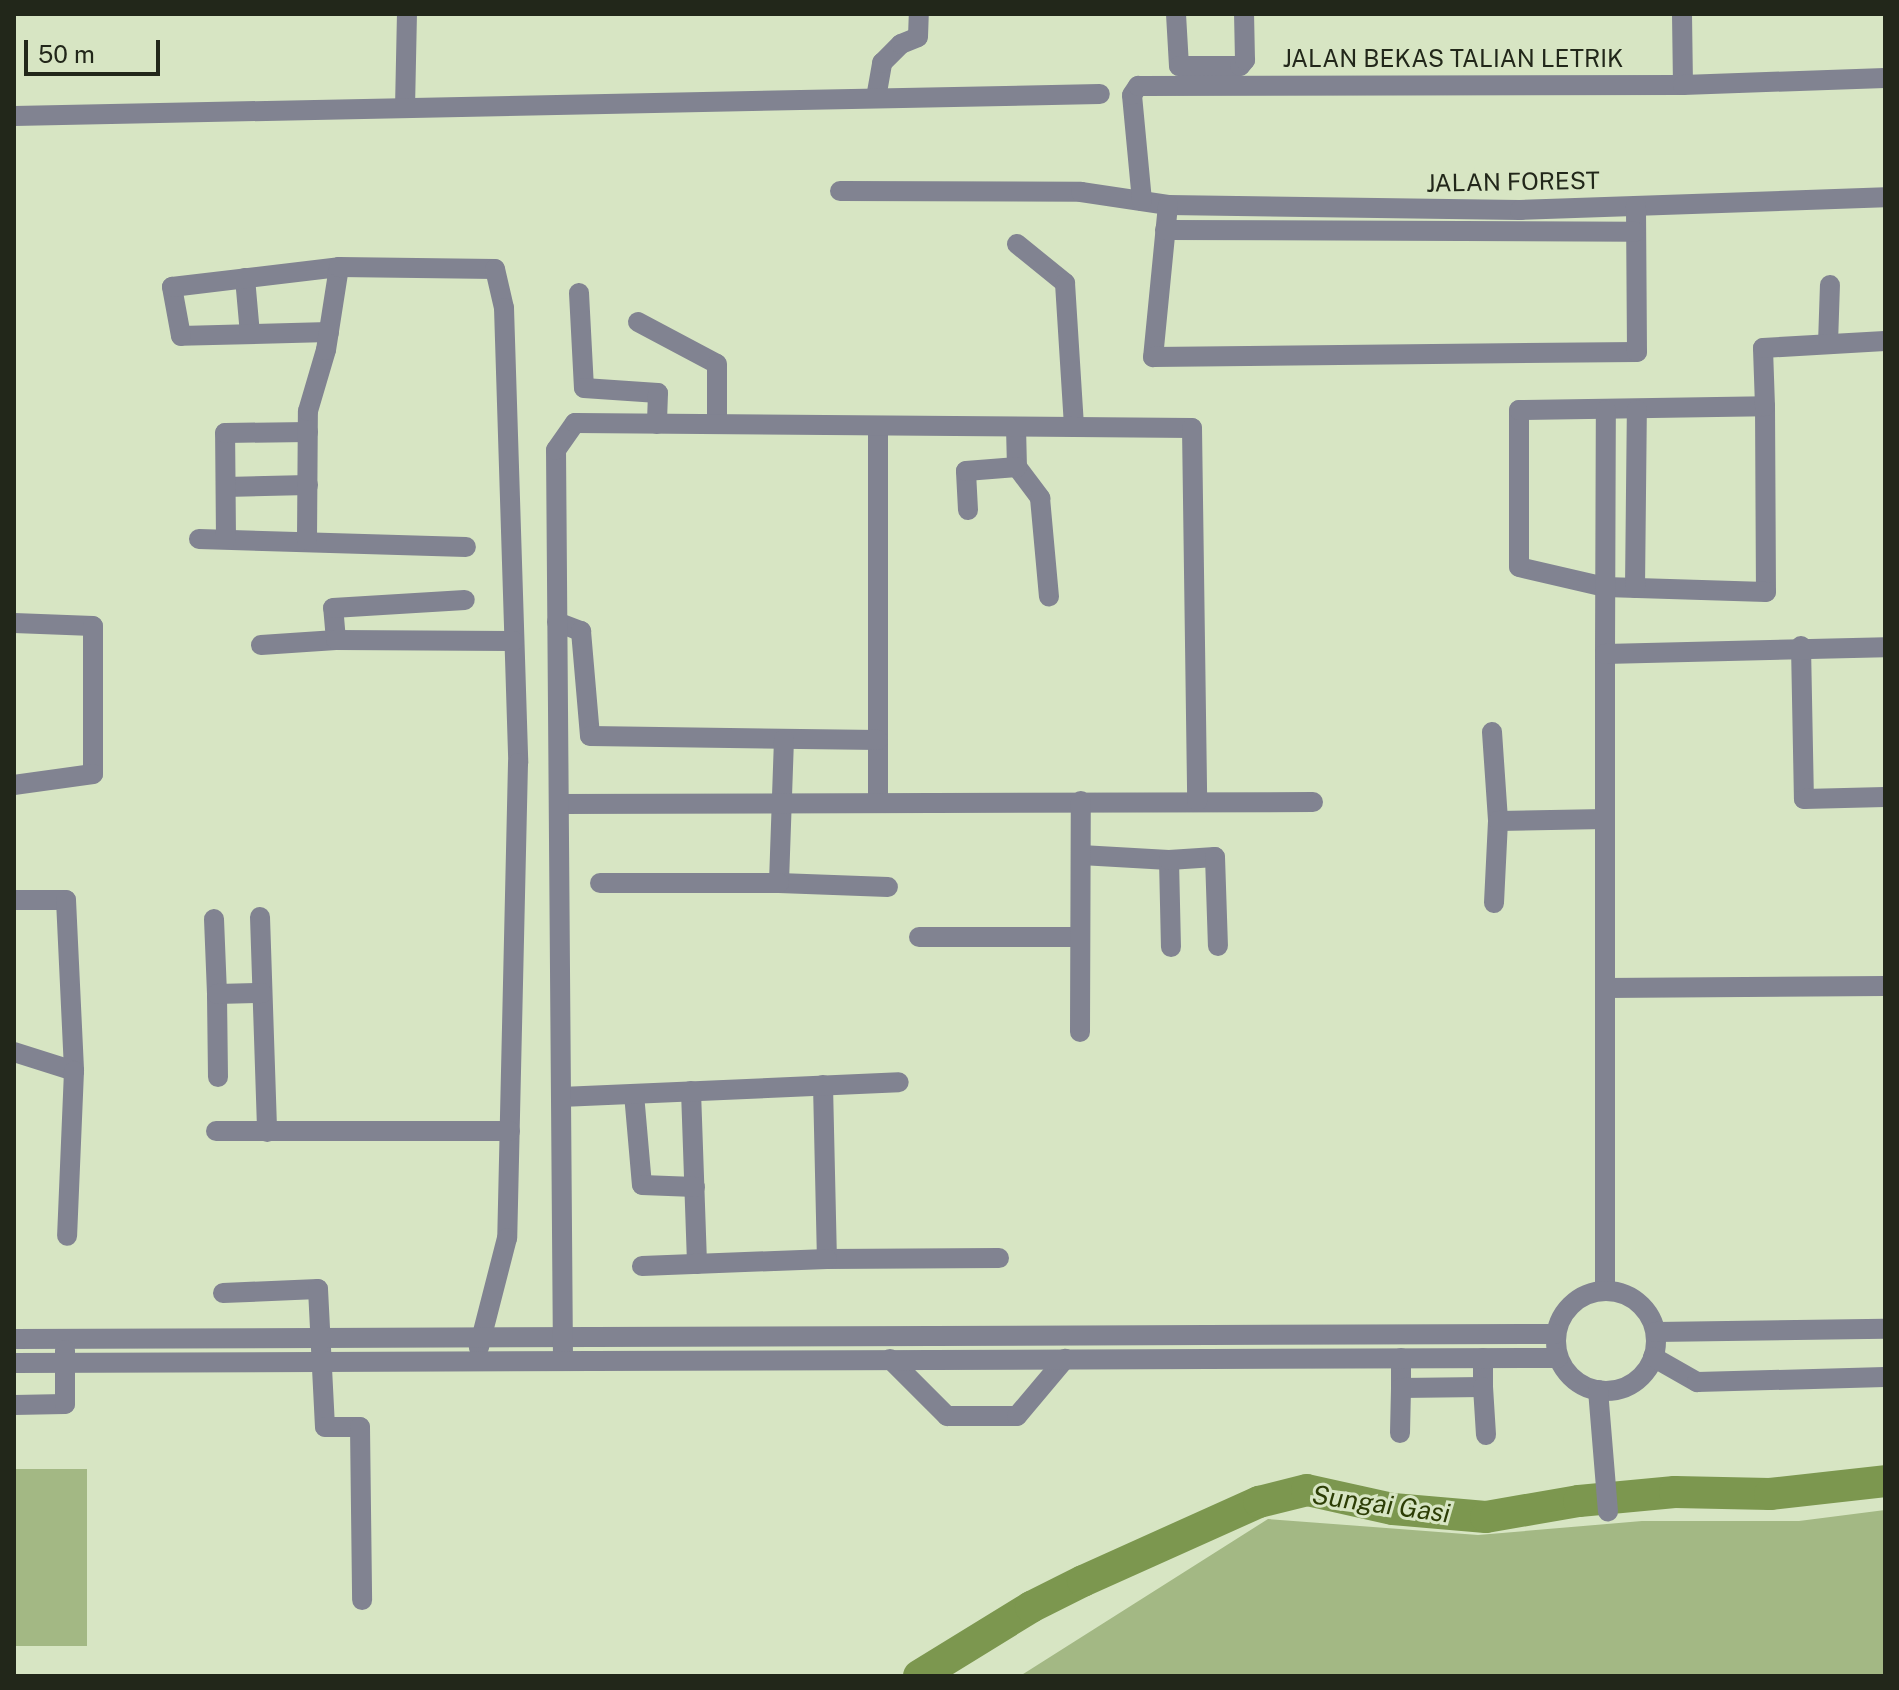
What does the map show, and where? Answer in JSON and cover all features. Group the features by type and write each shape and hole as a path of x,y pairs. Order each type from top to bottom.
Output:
{"street":[{"path":"405,108 407,14"},
{"path":"876,98 882,63 901,44 918,37 919,14"},
{"path":"1176,14 1179,66 1240,66 1245,60 1244,14"},
{"path":"1682,14 1683,85"},
{"name":"JALAN BEKAS TALIAN LETRIK","path":"1142,201 1132,95 1138,86 1683,85 1885,78"},
{"path":"14,116 1100,94"},
{"name":"JALAN FOREST","path":"840,191 1081,192 1168,205 1520,210 1885,197"},
{"path":"1168,205 1153,357 1637,352 1636,206"},
{"path":"1165,230 1635,232"},
{"path":"1017,244 1065,283 1074,427"},
{"path":"307,540 308,411 329,332 339,267"},
{"path":"329,332 181,336 172,287 339,267 495,269 504,308 518,763 507,1238 475,1360"},
{"path":"245,278 250,334"},
{"path":"1828,344 1830,285"},
{"path":"579,293 584,388 658,393 657,424"},
{"path":"638,322 717,364 717,424"},
{"path":"1765,406 1519,410 1519,567 1605,587 1766,592 1765,406 1763,348 1885,341"},
{"path":"1605,1290 1606,410"},
{"path":"1635,588 1637,410"},
{"path":"563,1360 556,450 575,423 1192,428 1197,801"},
{"path":"878,426 878,802"},
{"path":"1016,427 1017,467 1040,498 1049,597"},
{"path":"226,539 225,433 308,432"},
{"path":"968,510 966,471 1017,467"},
{"path":"226,487 308,485"},
{"path":"199,539 466,547"},
{"path":"336,640 333,608 465,600"},
{"path":"557,622 581,631 590,736 878,740"},
{"path":"14,623 93,626 93,774 14,785"},
{"path":"261,645 336,640 514,641"},
{"path":"1605,654 1801,646 1885,647"},
{"path":"1801,646 1804,799 1885,797"},
{"path":"1492,732 1498,821 1494,903"},
{"path":"779,883 784,739"},
{"path":"1080,1032 1081,801"},
{"path":"559,804 1313,802"},
{"path":"1498,821 1605,819"},
{"path":"1081,855 1169,860 1215,857 1218,946"},
{"path":"1169,860 1171,947"},
{"path":"600,883 779,883 888,887"},
{"path":"14,900 66,900 74,1071 67,1236"},
{"path":"260,917 267,1132"},
{"path":"214,919 218,1077"},
{"path":"919,937 1080,937"},
{"path":"1605,988 1885,986"},
{"path":"217,994 262,993"},
{"path":"14,1052 74,1071"},
{"path":"561,1097 899,1082"},
{"path":"823,1085 827,1259"},
{"path":"691,1091 697,1264"},
{"path":"634,1094 642,1185 695,1187"},
{"path":"216,1131 510,1131"},
{"path":"642,1266 827,1259 999,1258"},
{"path":"223,1293 318,1289 324,1337 325,1427 360,1427 362,1600"},
{"path":"1605,1290 1638,1302 1656,1332 1653,1357 1641,1376 1621,1388 1598,1390 1567,1373 1558,1358 1555,1334 1564,1312 1582,1296 1605,1290"},
{"path":"1656,1332 1885,1329"},
{"path":"14,1339 1555,1334"},
{"path":"14,1405 65,1404 67,1363 64,1338"},
{"path":"1653,1357 1697,1382 1885,1377"},
{"path":"1400,1433 1401,1358"},
{"path":"1483,1358 1486,1435"},
{"path":"14,1363 1558,1358"},
{"path":"890,1359 947,1416 1017,1416 1065,1359"},
{"path":"1401,1388 1483,1387"},
{"path":"1598,1390 1608,1512"}],"green space":[{"path":"14,1469 87,1469 87,1646 14,1646"},
{"path":"1885,1510 1885,1676 1020,1676 1268,1519 1478,1535 1642,1521 1799,1521"}],"waterway":[{"name":"Sungai Gasi","path":"919,1676 1031,1607 1083,1581 1259,1502 1307,1490 1393,1509 1486,1517 1579,1501 1675,1492 1770,1494 1885,1481"}]}
